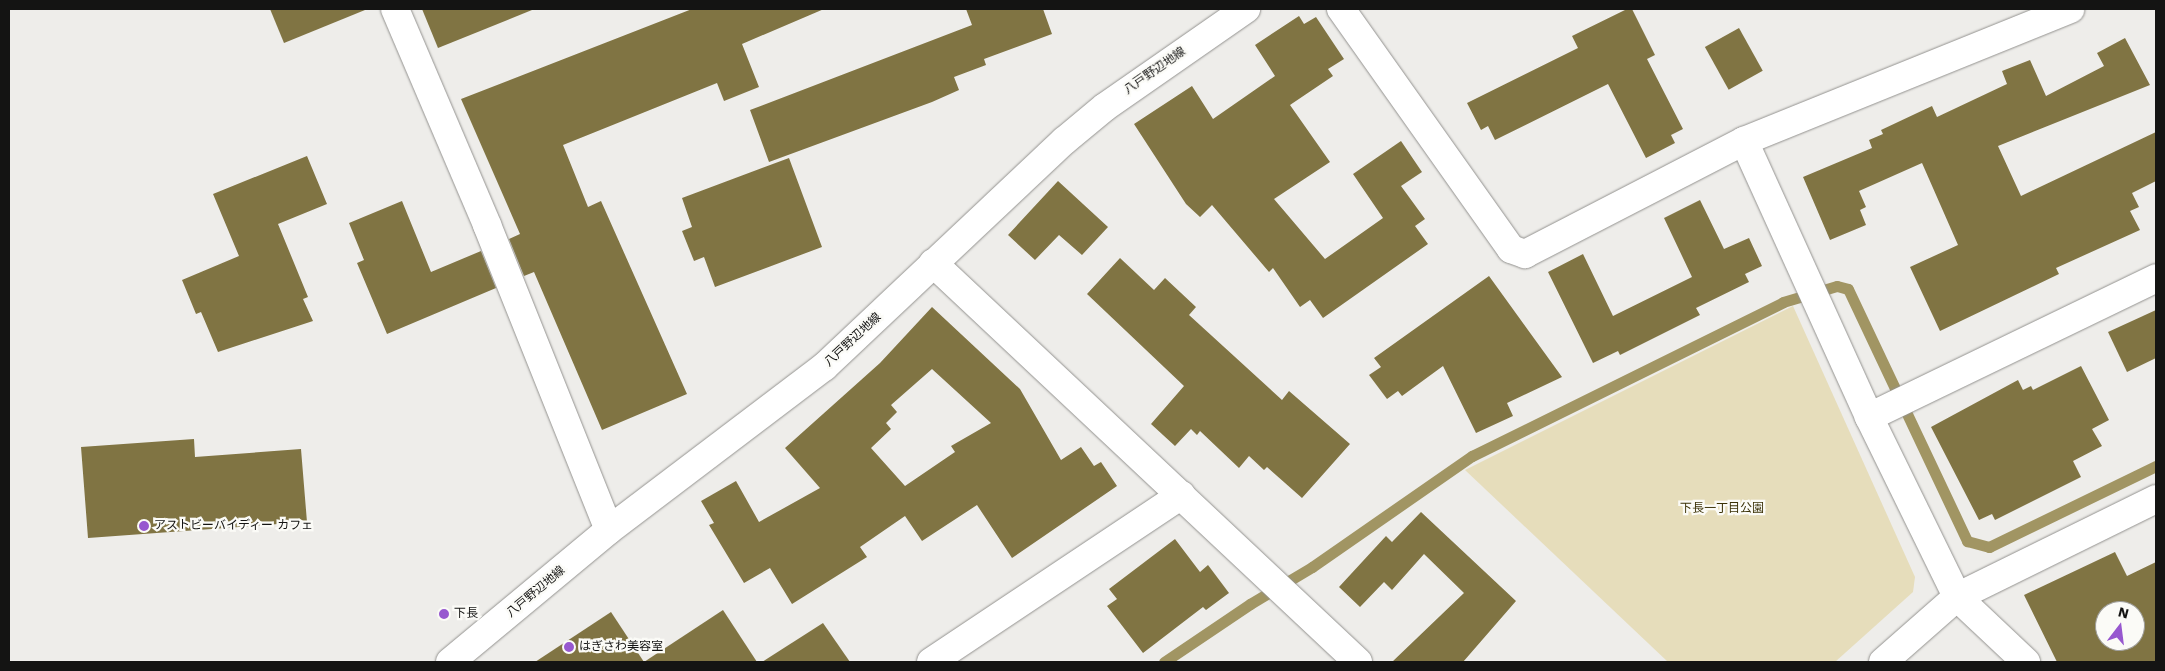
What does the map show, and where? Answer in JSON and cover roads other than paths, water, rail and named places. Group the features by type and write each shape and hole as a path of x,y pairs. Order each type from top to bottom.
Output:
{"street":[{"path":"395,9 487,225 609,530"},
{"name":"八戸野辺地線","path":"450,662 609,530 824,367 934,263 1105,107 1246,9"},
{"path":"1342,9 1511,249 1525,254 1744,141 2070,9"},
{"path":"1744,141 1869,416 1958,597 2026,662"},
{"path":"934,263 1358,662"},
{"path":"1869,416 2156,278"},
{"path":"931,662 1180,495"},
{"path":"1883,662 1958,597 2156,499"}],"waterway":[{"path":"1164,662 1250,604 1312,567 1472,456 1783,302 1837,286 1848,289 1967,541 1989,547 2156,466"}],"place":[{"name":"アストビーバイディー カフェ","path":"144,526"},
{"name":"下長","path":"444,614"},
{"name":"はぎさわ美容室","path":"569,647"}],"park label":[{"name":"下長一丁目公園","path":"1722,509"}]}
